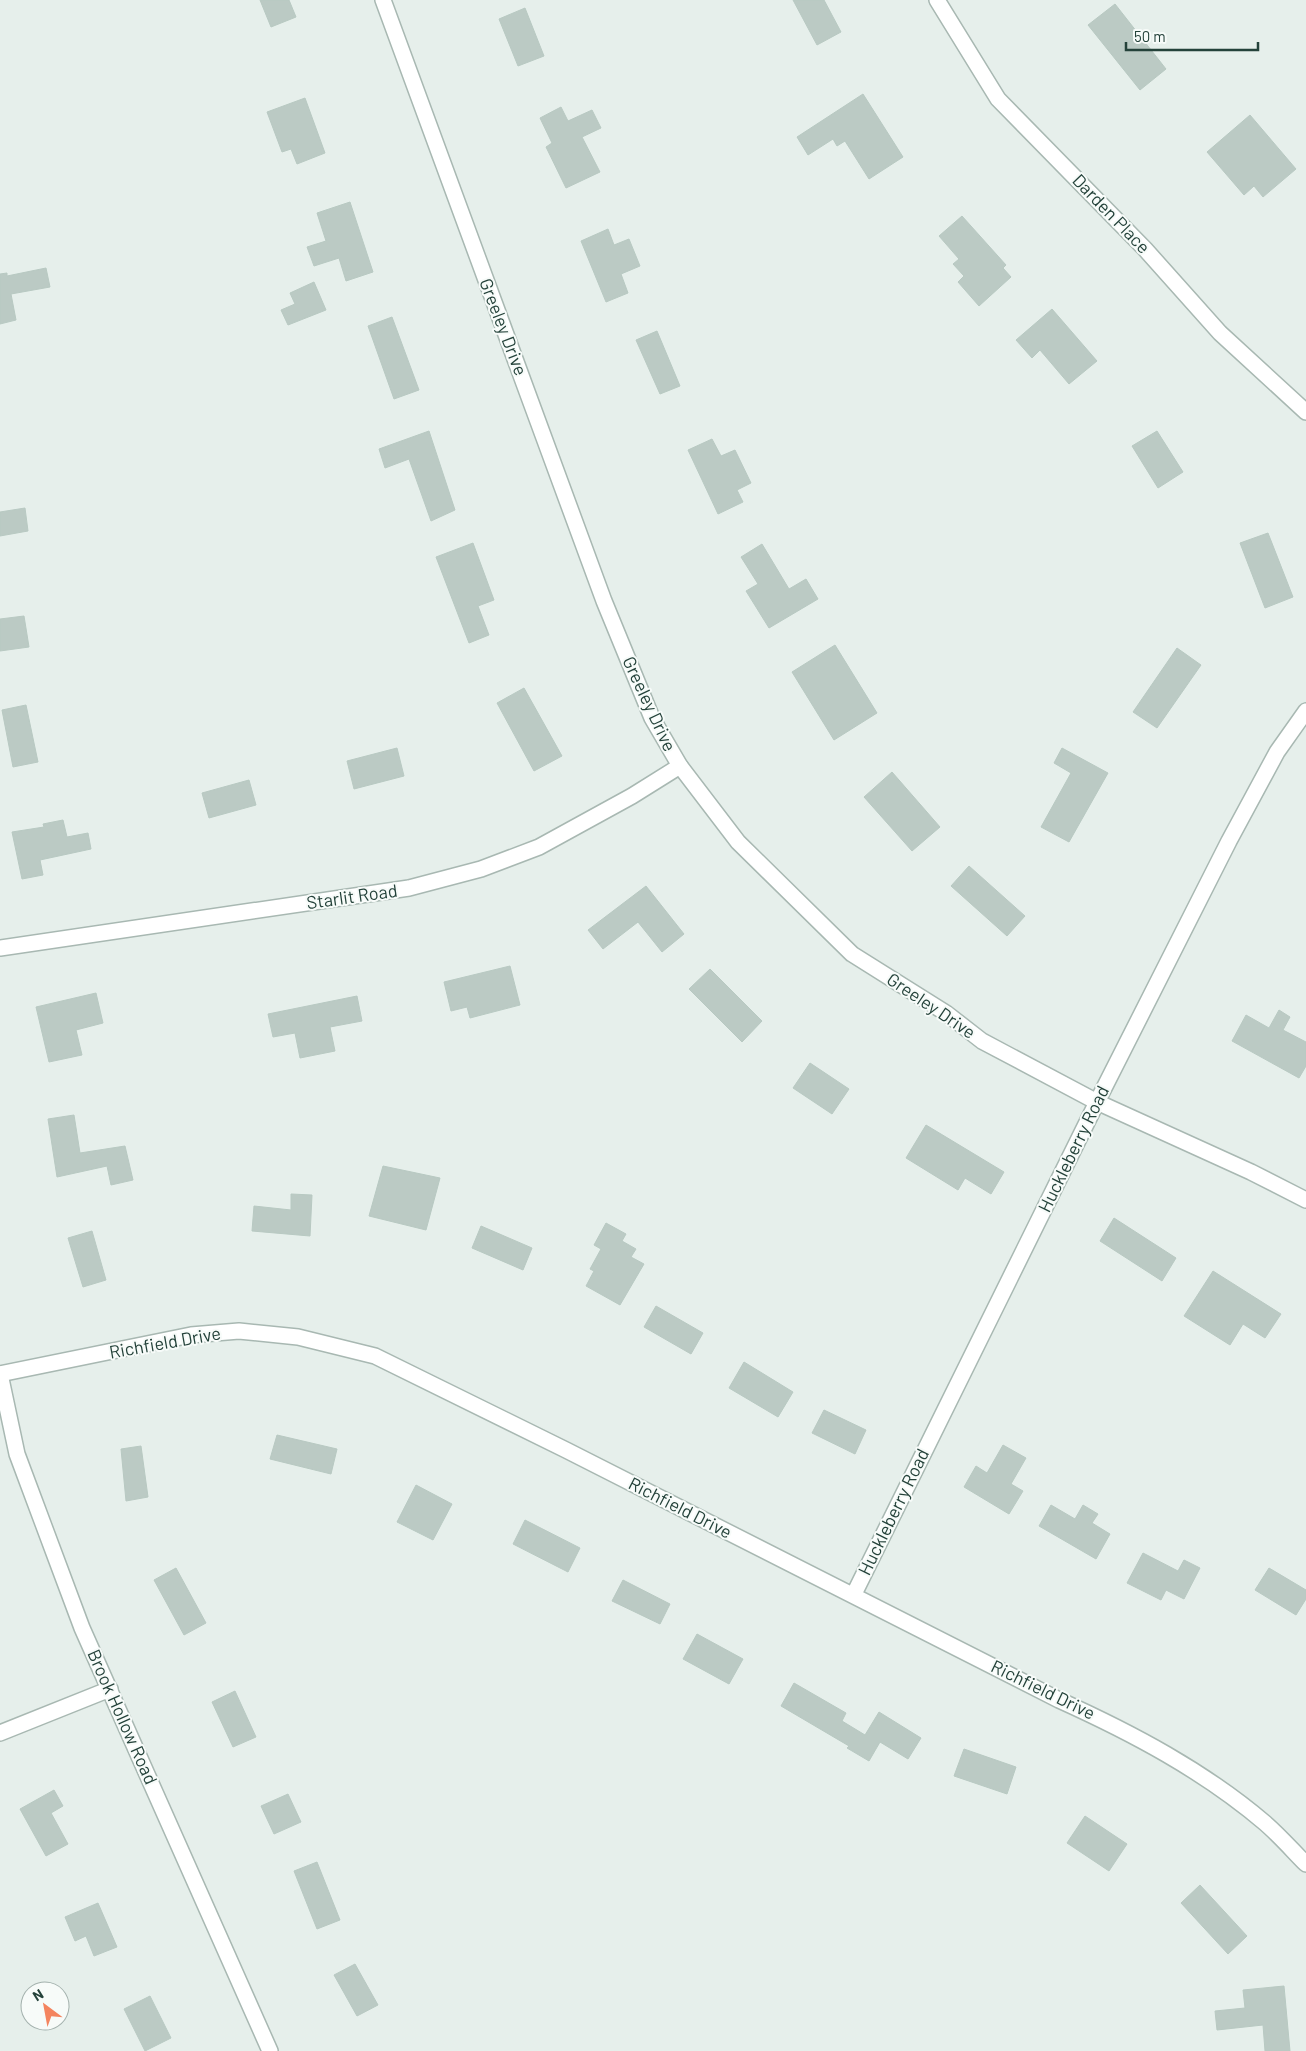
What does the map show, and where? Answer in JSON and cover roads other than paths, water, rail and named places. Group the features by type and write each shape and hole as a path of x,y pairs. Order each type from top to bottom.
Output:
{"street":[{"name":"Greeley Drive","path":"383,0 604,601 652,718 680,766 738,842 852,954 946,1013 982,1041 1097,1102 1251,1172 1306,1200"},
{"name":"Darden Place","path":"936,0 998,99 1145,249 1220,333 1306,412"},
{"name":"Huckleberry Road","path":"854,1594 1097,1102 1229,841 1277,752 1306,711"},
{"name":"Starlit Road","path":"0,948 409,888 481,869 539,847 632,796 680,766"},
{"name":"Richfield Drive","path":"0,1374 191,1335 239,1331 298,1337 375,1356 854,1594 1059,1700 1120,1728 1202,1775 1266,1824 1306,1864"},
{"name":"Brook Hollow Road","path":"0,1374 17,1454 82,1628 270,2051"},
{"path":"0,1733 110,1689"}]}
